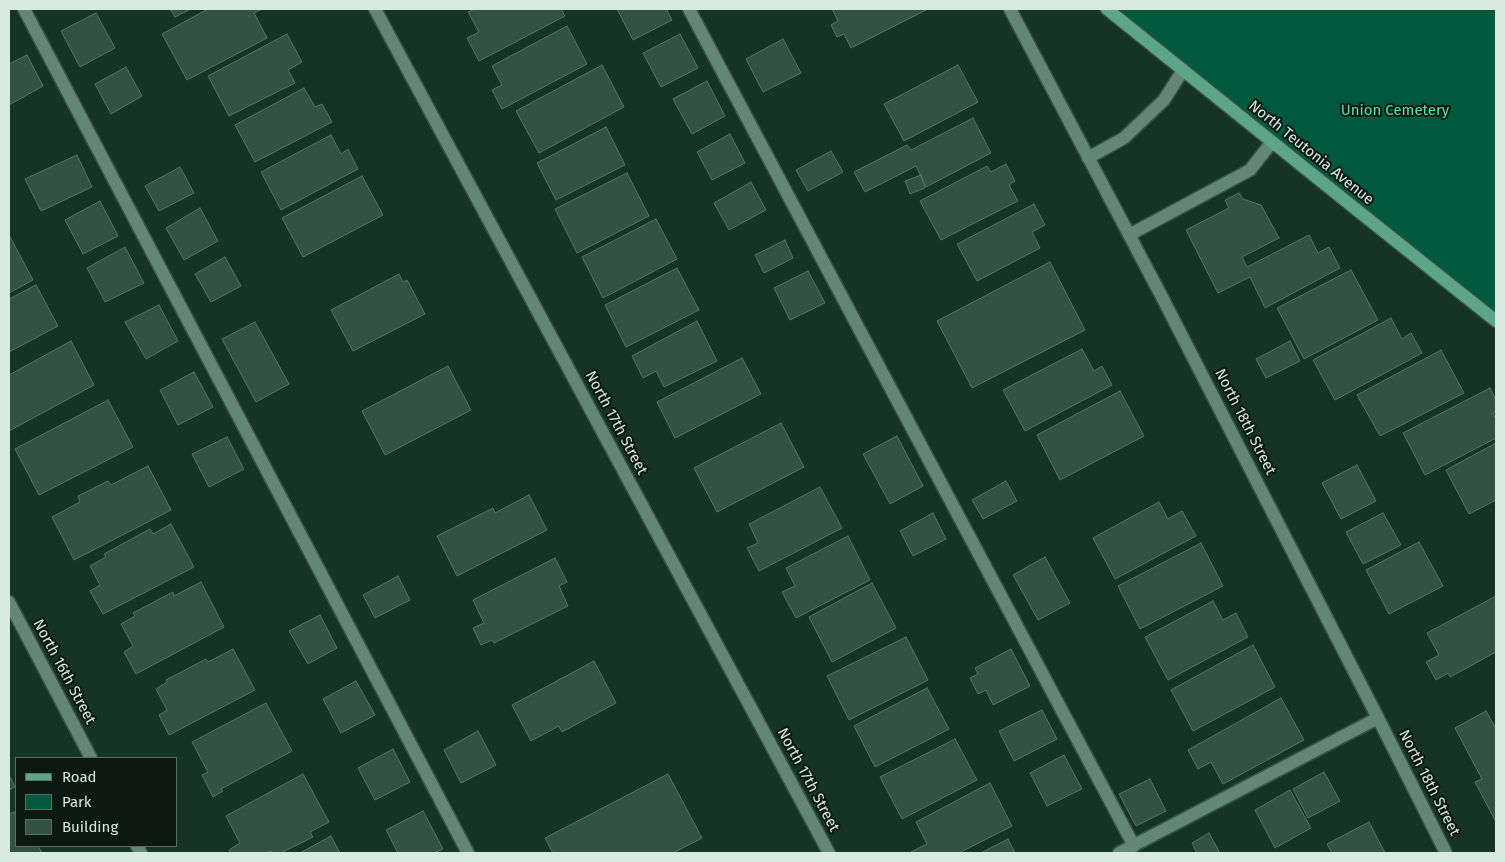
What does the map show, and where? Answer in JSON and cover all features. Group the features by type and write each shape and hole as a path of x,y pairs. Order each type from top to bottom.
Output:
{"main road":[{"name":"North Teutonia Avenue","path":"1107,9 1496,321"}],"street":[{"path":"24,9 468,853"},
{"name":"North 17th Street","path":"375,9 829,853"},
{"path":"688,9 1134,846"},
{"name":"North 18th Street","path":"1010,9 1129,235 1446,853"},
{"path":"1088,158 1124,138 1164,100 1183,70"},
{"path":"1129,235 1250,170 1272,142"},
{"name":"North 16th Street","path":"9,602 90,757"},
{"path":"1119,853 1378,718"}],"green space":[{"name":"Union Cemetery","path":"1107,9 1496,9 1496,321"}],"building":[{"path":"170,9 191,9 175,17"},
{"path":"208,9 262,9 254,13 267,38 187,80 162,34"},
{"path":"475,9 561,9 565,16 479,61 467,38 479,32 468,12"},
{"path":"617,9 666,9 672,20 633,40"},
{"path":"832,9 928,9 851,48 844,34 837,37 831,25 838,21"},
{"path":"96,13 115,48 80,67 61,31"},
{"path":"567,26 587,64 502,109 492,90 502,85 492,66"},
{"path":"287,34 302,62 288,70 295,83 229,116 208,76"},
{"path":"680,34 698,68 661,87 643,53"},
{"path":"783,39 801,73 763,92 746,59"},
{"path":"27,55 43,86 9,105 9,64"},
{"path":"602,65 624,107 539,153 516,111"},
{"path":"958,65 978,102 904,141 884,104"},
{"path":"126,67 142,96 111,114 95,84"},
{"path":"707,81 725,116 692,134 673,99"},
{"path":"304,88 315,107 322,104 332,122 255,162 235,125"},
{"path":"973,118 991,153 926,187 916,166 865,192 854,172 907,145 911,150"},
{"path":"606,127 625,165 556,200 537,163"},
{"path":"730,134 745,163 712,180 697,152"},
{"path":"331,135 341,154 348,149 358,169 281,210 261,172"},
{"path":"831,151 843,172 808,191 796,170"},
{"path":"77,155 92,187 41,211 25,179"},
{"path":"1006,164 1015,181 1009,185 1018,201 941,240 920,201 987,166 991,172"},
{"path":"180,167 194,193 159,211 145,186"},
{"path":"627,173 649,216 577,253 555,209"},
{"path":"921,175 925,188 910,194 905,181"},
{"path":"362,176 383,215 303,257 282,218"},
{"path":"751,182 766,210 729,230 714,203"},
{"path":"1239,193 1243,199 1261,205 1279,238 1242,257 1247,267 1309,235 1318,253 1329,247 1340,268 1265,308 1250,277 1218,293 1186,230 1229,208 1225,200"},
{"path":"100,201 118,236 83,254 65,220"},
{"path":"1034,204 1045,225 1032,232 1040,248 977,281 957,244"},
{"path":"200,208 218,241 184,260 166,228"},
{"path":"656,219 677,259 603,298 582,257"},
{"path":"9,235 33,280 9,293"},
{"path":"785,240 793,258 764,273 755,255"},
{"path":"125,247 144,283 105,302 87,268"},
{"path":"225,257 241,286 211,302 195,274"},
{"path":"1050,262 1085,330 972,388 937,321"},
{"path":"677,268 699,310 626,347 605,305"},
{"path":"1351,270 1378,320 1304,359 1277,308"},
{"path":"808,271 825,303 790,320 774,288"},
{"path":"399,274 403,282 407,280 425,314 353,351 331,310"},
{"path":"36,285 58,326 9,352 9,299"},
{"path":"159,305 178,341 146,359 125,322"},
{"path":"1391,318 1402,339 1411,333 1422,353 1335,400 1313,360"},
{"path":"697,321 717,361 664,387 656,371 643,378 632,356"},
{"path":"255,322 289,384 256,402 222,339"},
{"path":"71,341 94,385 9,431 9,375"},
{"path":"1290,341 1300,361 1266,378 1256,359"},
{"path":"1082,349 1094,371 1102,366 1112,385 1025,431 1003,390"},
{"path":"1441,350 1464,393 1380,436 1357,395"},
{"path":"742,358 761,394 675,438 657,402"},
{"path":"448,366 471,410 385,455 362,411"},
{"path":"194,372 213,407 178,425 160,390"},
{"path":"1490,388 1496,400 1496,411 1493,413 1496,420 1496,438 1425,475 1403,433"},
{"path":"1120,391 1144,436 1060,480 1037,435"},
{"path":"108,400 133,447 39,495 15,449"},
{"path":"781,423 804,467 717,512 694,468"},
{"path":"897,436 923,486 890,504 863,454"},
{"path":"227,437 244,469 209,487 192,454"},
{"path":"1496,443 1496,500 1469,514 1446,470"},
{"path":"1357,465 1376,501 1341,519 1322,483"},
{"path":"148,466 171,510 74,560 52,517 80,502 78,496 108,481 111,485"},
{"path":"1006,481 1017,501 983,519 972,500"},
{"path":"820,487 842,528 759,571 747,548 758,543 749,524"},
{"path":"529,495 547,530 457,576 437,536 493,508 495,513"},
{"path":"1159,502 1168,519 1182,511 1196,536 1115,579 1093,538"},
{"path":"933,513 946,539 913,556 900,531"},
{"path":"1383,513 1401,545 1363,564 1346,532"},
{"path":"171,524 194,567 103,614 90,591 100,585 90,566 106,557 104,554 150,529 153,534"},
{"path":"848,536 870,580 796,618 782,592 795,586 786,568"},
{"path":"1419,542 1443,586 1389,614 1366,570"},
{"path":"1201,543 1223,586 1140,629 1118,586"},
{"path":"1045,557 1070,603 1038,620 1013,575"},
{"path":"555,558 567,582 559,586 568,606 494,643 492,640 481,645 473,628 484,623 473,600"},
{"path":"398,576 410,600 375,618 363,595"},
{"path":"201,582 224,627 136,674 124,652 133,646 121,624 135,616 133,613 173,592 174,596"},
{"path":"872,583 896,628 832,662 809,617"},
{"path":"1496,596 1496,652 1450,677 1448,673 1436,680 1426,662 1439,655 1427,633"},
{"path":"1213,601 1223,620 1236,613 1248,637 1168,680 1145,637"},
{"path":"320,615 337,648 308,664 289,631"},
{"path":"906,637 928,680 849,720 827,676"},
{"path":"1253,645 1275,687 1193,731 1171,690"},
{"path":"233,649 255,690 169,735 159,715 167,710 156,689 167,682 166,680 206,659 208,662"},
{"path":"1011,649 1030,686 993,705 986,690 978,694 970,678 978,674 975,668"},
{"path":"594,661 616,703 562,732 559,726 531,741 512,705"},
{"path":"356,681 375,715 341,733 323,699"},
{"path":"927,688 949,729 875,767 854,726"},
{"path":"1281,698 1304,740 1223,784 1211,762 1198,769 1188,750"},
{"path":"266,703 292,751 221,789 223,791 213,797 202,775 208,772 192,742"},
{"path":"1042,710 1057,739 1014,761 999,731"},
{"path":"1486,711 1496,729 1496,822 1475,782 1482,779 1455,728"},
{"path":"478,731 496,765 461,783 444,750"},
{"path":"955,739 977,780 902,819 880,777"},
{"path":"393,749 410,782 375,800 358,768"},
{"path":"1064,755 1082,789 1047,806 1030,773"},
{"path":"1324,772 1340,801 1308,818 1293,789"},
{"path":"303,774 329,822 310,832 313,837 281,853 272,853 271,851 266,853 231,853 229,850 240,843 226,816"},
{"path":"668,774 702,838 673,853 553,853 545,838"},
{"path":"9,775 15,787 9,790"},
{"path":"1150,779 1166,811 1136,826 1119,794"},
{"path":"990,783 1012,826 959,853 911,852 927,844 916,822"},
{"path":"1290,790 1311,828 1275,848 1255,810"},
{"path":"423,811 443,849 434,853 398,853 386,830"},
{"path":"14,812 15,814 15,847 39,847 42,853 9,853 9,814"},
{"path":"1369,822 1385,853 1332,853 1327,844"},
{"path":"1209,833 1220,853 1197,853 1192,843"},
{"path":"331,836 340,853 300,853"},
{"path":"1008,839 1015,853 981,853"}]}
